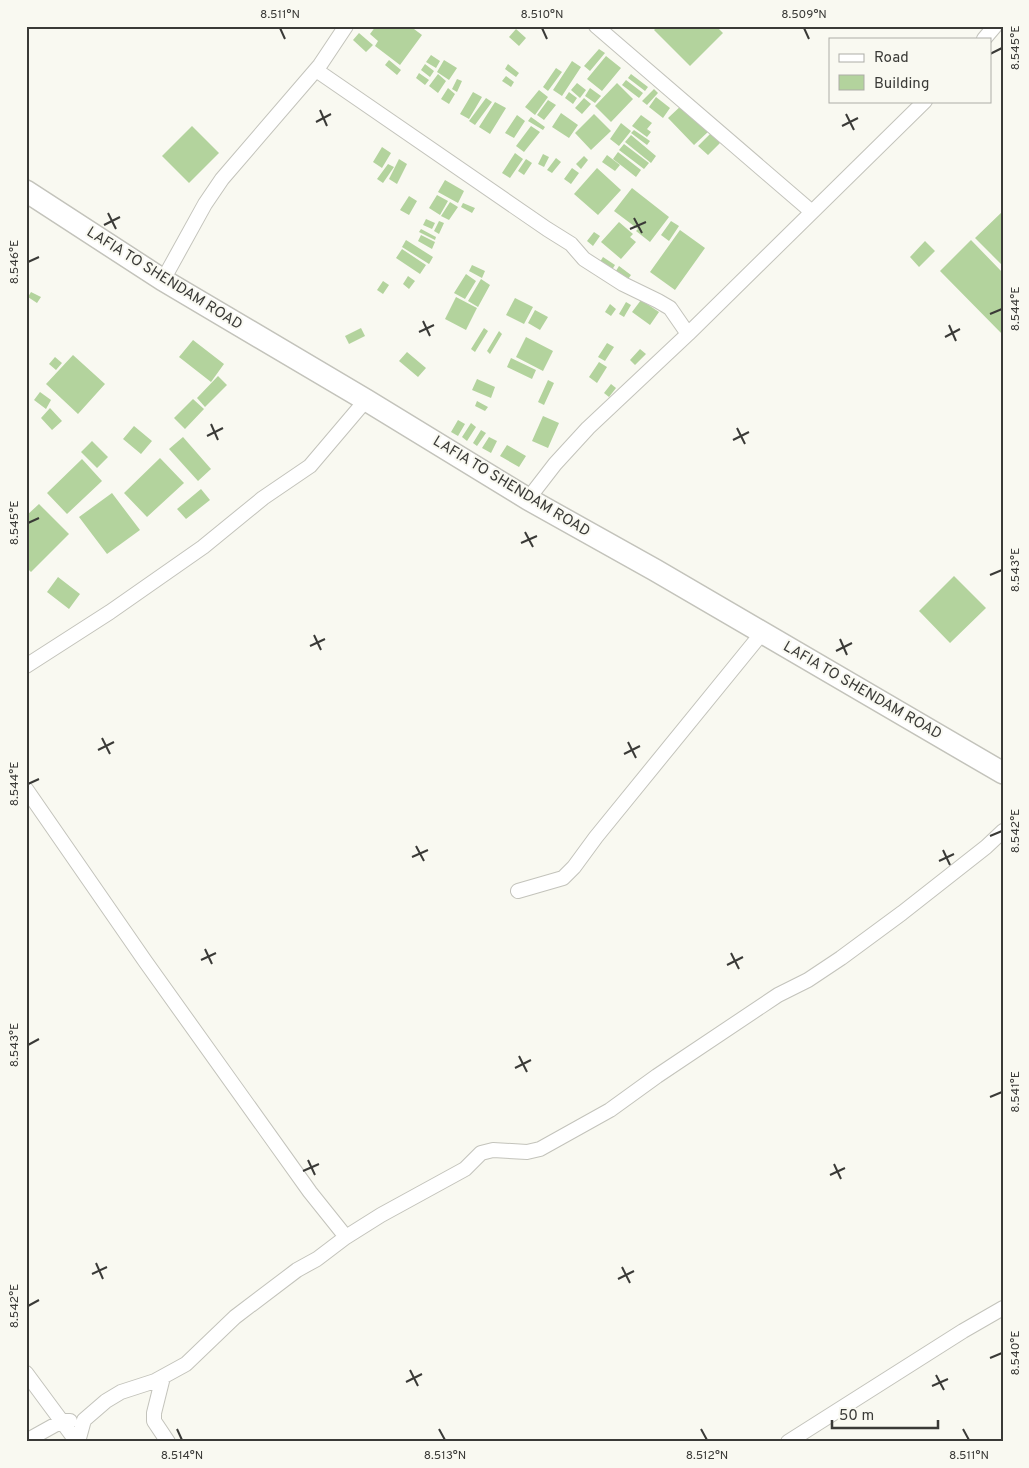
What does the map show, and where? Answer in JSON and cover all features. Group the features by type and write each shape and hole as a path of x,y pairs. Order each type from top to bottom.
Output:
{"main road":[{"name":"LAFIA TO SHENDAM ROAD","path":"26,191 163,280 366,400 528,499 655,570 1003,773"}],"street":[{"path":"163,280 205,204 222,179 316,70 346,26"},
{"path":"596,26 812,212"},
{"path":"985,38 995,26"},
{"path":"316,70 571,244 584,259 624,284 670,308 688,334"},
{"path":"528,499 555,464 588,428 688,334 924,102"},
{"path":"26,666 110,612 195,552 264,498 310,466 366,400"},
{"path":"518,891 563,878 574,867 634,788 762,633"},
{"path":"26,790 310,1192 346,1237"},
{"path":"78,1442 84,1420 106,1401 121,1392 163,1377 186,1364 235,1317 297,1270 317,1259 346,1237 465,1168 480,1153 493,1150 526,1152 540,1149 610,1110 657,1076 778,995 808,980 840,958 902,913 986,847 1003,831"},
{"path":"788,1442 963,1331 1003,1308"},
{"path":"26,1374 78,1442"},
{"path":"163,1377 154,1413 154,1421 168,1442"},
{"path":"26,1441 62,1421 84,1420"}],"building":[{"path":"376,26 410,26 422,35 400,65 375,46 378,41 370,34"},
{"path":"658,26 716,26 723,33 690,66 654,30"},
{"path":"516,29 526,38 519,46 509,37"},
{"path":"359,33 373,45 366,52 353,40"},
{"path":"599,49 605,53 590,71 584,66"},
{"path":"431,55 440,61 436,68 426,62"},
{"path":"606,56 621,68 602,91 587,79"},
{"path":"389,60 401,70 397,75 385,65"},
{"path":"444,60 457,68 449,80 437,72"},
{"path":"572,61 581,67 562,96 553,90"},
{"path":"425,64 434,71 430,77 421,70"},
{"path":"508,64 519,73 516,77 505,69"},
{"path":"556,68 562,72 548,91 543,87"},
{"path":"419,73 429,80 425,85 416,78"},
{"path":"438,74 446,81 438,93 429,86"},
{"path":"631,74 648,87 645,91 628,78"},
{"path":"506,76 514,82 511,87 502,81"},
{"path":"457,79 462,81 457,92 452,89"},
{"path":"626,80 643,93 639,98 622,85"},
{"path":"577,83 586,90 580,98 571,90"},
{"path":"617,83 633,99 611,122 595,106"},
{"path":"448,88 455,94 449,104 441,99"},
{"path":"590,88 601,96 595,103 585,96"},
{"path":"654,89 658,93 647,105 642,101"},
{"path":"539,90 548,97 535,115 525,107"},
{"path":"473,92 482,97 469,119 460,114"},
{"path":"569,92 577,98 573,104 565,98"},
{"path":"656,97 670,108 663,118 649,107"},
{"path":"486,98 492,102 475,125 469,121"},
{"path":"584,98 591,104 582,114 575,108"},
{"path":"548,100 556,105 544,120 537,115"},
{"path":"495,102 506,108 490,134 479,127"},
{"path":"683,104 709,131 694,145 668,118"},
{"path":"561,113 578,125 569,138 552,127"},
{"path":"594,114 611,131 591,150 575,133"},
{"path":"517,115 525,121 514,138 505,133"},
{"path":"641,115 652,123 647,129 651,132 647,137 632,126"},
{"path":"531,117 545,127 543,130 528,121"},
{"path":"621,123 631,131 619,146 610,139"},
{"path":"192,126 219,153 189,183 162,156"},
{"path":"531,126 540,132 524,152 516,146"},
{"path":"634,130 650,141 647,145 631,133"},
{"path":"711,133 720,143 708,155 698,146"},
{"path":"631,135 656,156 651,163 625,142"},
{"path":"624,144 649,163 644,169 619,150"},
{"path":"382,147 391,153 382,168 373,162"},
{"path":"618,152 641,170 636,177 613,159"},
{"path":"515,153 523,159 510,178 502,173"},
{"path":"543,154 549,157 544,167 538,164"},
{"path":"607,155 620,165 615,171 602,162"},
{"path":"584,156 588,160 581,169 576,164"},
{"path":"556,158 561,162 552,173 547,170"},
{"path":"399,159 407,164 397,184 389,179"},
{"path":"526,159 532,163 524,175 518,171"},
{"path":"388,164 394,167 383,183 377,179"},
{"path":"572,168 579,173 571,184 564,179"},
{"path":"597,168 621,190 598,215 574,194"},
{"path":"445,180 464,191 458,203 438,192"},
{"path":"632,188 669,217 650,242 636,231 638,229 614,211"},
{"path":"437,195 448,201 440,215 429,208"},
{"path":"409,196 417,201 409,215 400,210"},
{"path":"450,202 458,207 449,220 441,216"},
{"path":"463,203 475,208 472,213 461,207"},
{"path":"1003,211 1003,266 975,238"},
{"path":"426,219 435,223 432,229 423,225"},
{"path":"439,221 444,223 439,234 434,231"},
{"path":"671,221 679,226 669,241 661,235"},
{"path":"619,222 633,234 630,237 636,242 621,259 601,242"},
{"path":"421,229 436,237 435,240 419,232"},
{"path":"680,230 705,248 675,290 650,272"},
{"path":"594,232 600,236 593,246 587,241"},
{"path":"421,235 435,242 432,249 418,241"},
{"path":"406,240 433,257 429,264 402,247"},
{"path":"971,240 1003,273 1003,335 940,271"},
{"path":"925,241 935,251 919,267 910,257"},
{"path":"402,249 426,265 420,274 396,258"},
{"path":"603,257 615,265 610,273 598,265"},
{"path":"472,265 485,271 482,278 469,271"},
{"path":"619,266 631,275 626,282 614,274"},
{"path":"466,274 476,281 465,299 454,293"},
{"path":"408,276 415,281 409,289 403,284"},
{"path":"481,279 490,285 478,307 468,301"},
{"path":"383,281 389,285 383,294 377,290"},
{"path":"31,292 41,297 37,303 28,297"},
{"path":"456,297 477,308 466,330 445,319"},
{"path":"515,298 533,307 524,324 506,315"},
{"path":"641,300 659,312 650,325 632,312"},
{"path":"626,302 631,305 624,317 619,314"},
{"path":"610,304 616,309 611,316 605,312"},
{"path":"535,310 548,317 540,330 528,323"},
{"path":"361,328 365,336 349,344 345,336"},
{"path":"484,328 488,331 475,352 471,349"},
{"path":"499,331 502,334 490,354 487,351"},
{"path":"526,337 553,351 543,371 516,357"},
{"path":"193,340 224,364 211,382 179,357"},
{"path":"607,343 614,347 605,361 598,357"},
{"path":"640,349 646,354 635,365 630,360"},
{"path":"407,352 426,368 418,377 399,361"},
{"path":"73,355 105,384 78,414 46,384"},
{"path":"55,357 62,363 56,370 49,364"},
{"path":"511,358 536,370 532,379 507,367"},
{"path":"599,362 607,367 597,383 589,377"},
{"path":"218,376 227,385 205,407 197,398"},
{"path":"477,379 495,387 491,398 472,390"},
{"path":"548,380 554,383 544,405 538,402"},
{"path":"611,384 616,388 609,397 604,393"},
{"path":"40,392 51,400 46,409 34,400"},
{"path":"193,399 204,409 185,429 174,418"},
{"path":"477,401 488,407 485,411 475,406"},
{"path":"50,408 62,421 52,430 41,418"},
{"path":"543,416 559,423 548,448 532,441"},
{"path":"458,420 465,424 458,436 451,432"},
{"path":"471,423 476,427 467,441 462,437"},
{"path":"134,426 152,441 141,454 123,439"},
{"path":"481,430 486,433 477,446 473,443"},
{"path":"183,437 211,469 198,481 169,449"},
{"path":"489,437 497,441 491,453 482,448"},
{"path":"92,441 108,457 97,468 81,452"},
{"path":"507,445 526,456 519,467 500,456"},
{"path":"160,458 184,483 147,517 124,493"},
{"path":"82,459 102,481 67,514 47,493"},
{"path":"201,489 210,500 186,519 177,509"},
{"path":"112,493 140,530 107,554 79,517"},
{"path":"39,504 69,534 31,572 26,567 26,516"},
{"path":"954,576 986,608 950,643 919,611"},
{"path":"58,577 80,594 69,609 47,592"}]}
